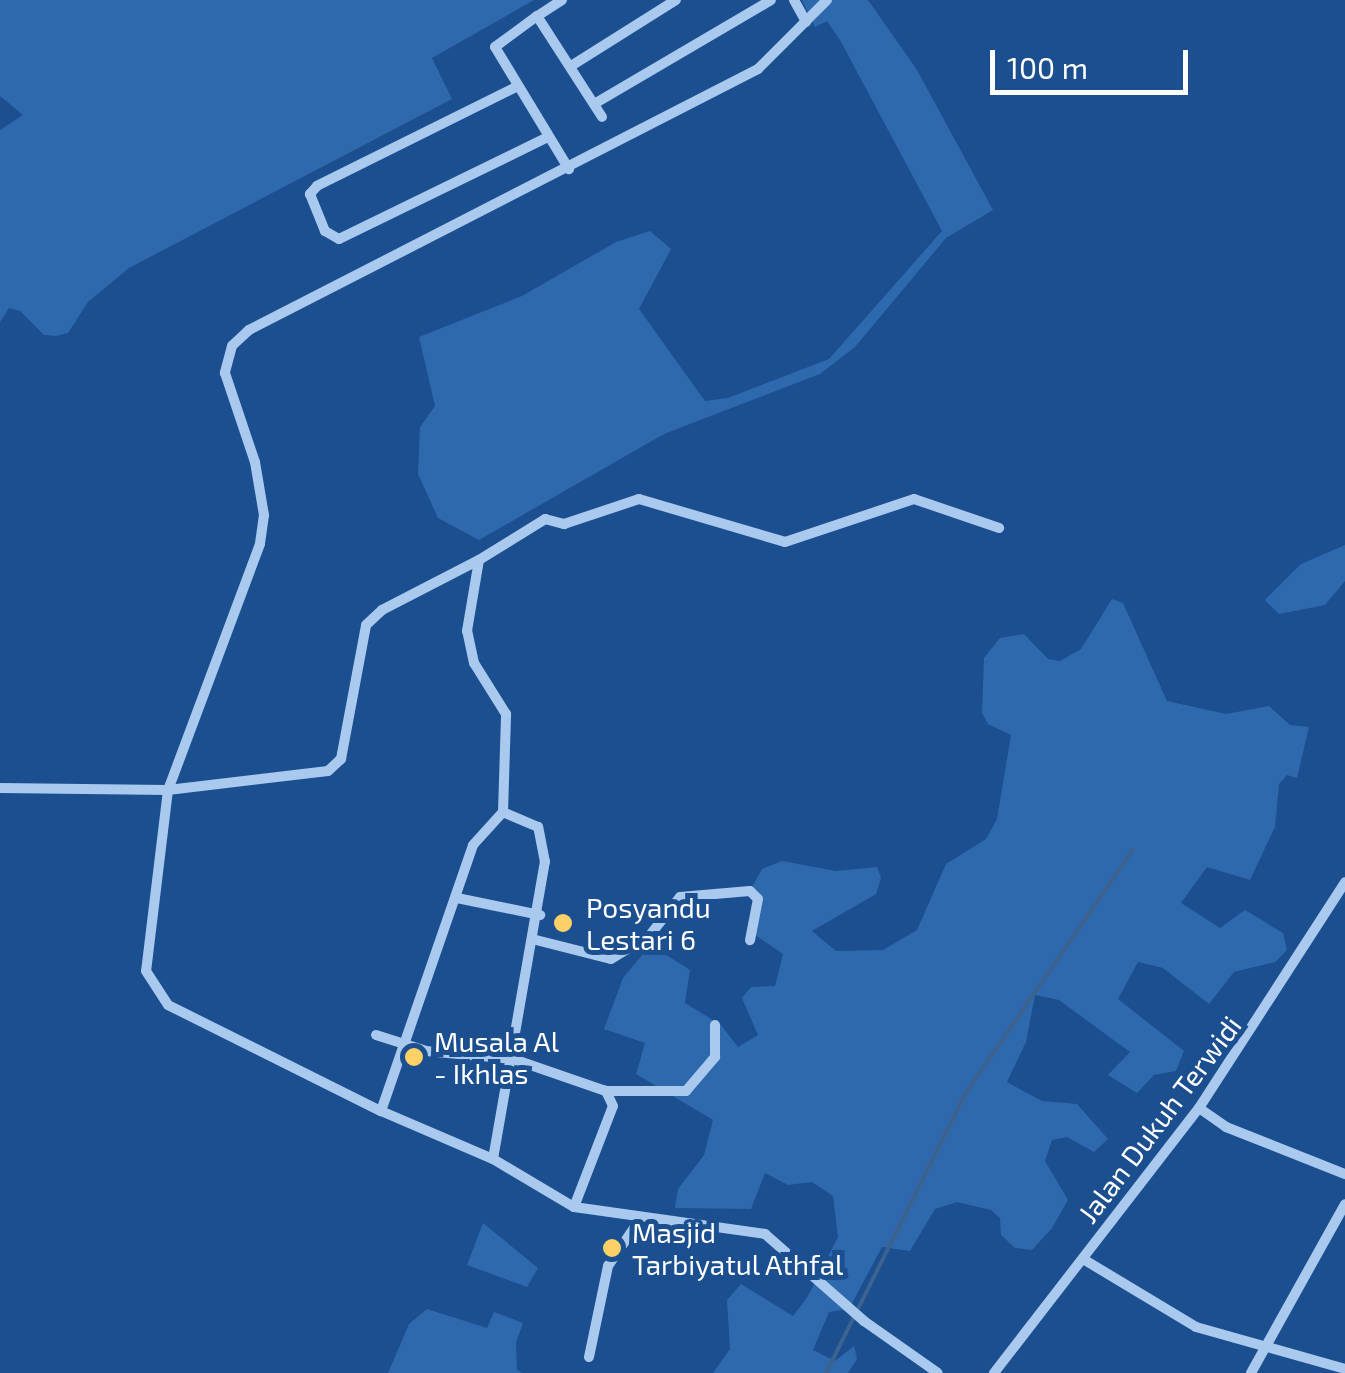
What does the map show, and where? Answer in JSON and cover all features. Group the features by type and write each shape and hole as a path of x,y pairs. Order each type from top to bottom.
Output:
{"street":[{"path":"562,0 496,47 516,87 569,169"},
{"path":"571,66 676,0"},
{"path":"594,104 772,0"},
{"path":"794,0 806,22"},
{"path":"826,0 758,69 250,330 232,346 226,373 255,462 264,515 260,544 168,790 146,971 151,988 168,1005 381,1111 493,1159 574,1207 765,1234 864,1321 938,1373"},
{"path":"537,16 602,117"},
{"path":"516,87 318,186 310,194 325,231 339,239 548,138"},
{"path":"0,788 168,790 328,771 341,759 356,654 366,626 382,610 478,560 545,519 564,524 639,499 785,542 914,499 999,528"},
{"path":"381,1111 472,845 503,812 506,714 474,662 467,631 478,560"},
{"path":"493,1159 540,915 543,836 529,820 503,812"},
{"name":"Jalan Dukuh Terwidi","path":"994,1373 1199,1108 1345,882"},
{"path":"536,940 611,959 650,935 680,898 750,891 758,898 750,940"},
{"path":"456,898 540,915"},
{"path":"376,1036 404,1044 513,1059 606,1091 693,1088 716,1057 715,1026"},
{"path":"574,1207 613,1106 606,1091"},
{"path":"1199,1108 1226,1128 1345,1174"},
{"path":"1250,1373 1345,1204"},
{"path":"589,1357 608,1266 641,1218"},
{"path":"1083,1259 1196,1327 1262,1350 1345,1369"}],"shaded area":[{"path":"0,0 534,0 432,58 452,99 129,268 88,302 68,333 56,336 44,335 20,311 9,308 0,322 0,130 23,115 0,96"},
{"path":"802,0 868,0 917,70 993,210 946,238 855,347 820,374 664,434 479,540 438,518 418,474 420,427 435,406 419,337 522,296 616,242 650,231 671,249 639,309 705,401 728,398 829,359 942,231 840,40 827,21 815,27"},
{"path":"1345,545 1345,581 1325,605 1279,614 1265,600 1301,564"},
{"path":"1112,599 1123,603 1167,701 1226,714 1269,706 1290,725 1309,727 1297,778 1287,775 1279,784 1275,827 1250,880 1207,867 1181,903 1220,928 1245,910 1283,933 1287,950 1275,962 1234,972 1209,1004 1163,968 1138,962 1118,999 1184,1051 1176,1071 1154,1075 1137,1093 1108,1075 1130,1052 1059,1000 1035,995 1026,1042 1007,1082 1042,1101 1077,1104 1108,1139 1094,1152 1067,1137 1052,1140 1045,1161 1068,1200 1052,1228 1032,1250 1015,1248 1001,1235 1000,1218 991,1210 957,1202 935,1209 910,1251 882,1247 849,1309 829,1312 813,1350 835,1361 854,1346 857,1359 848,1373 713,1373 730,1349 727,1300 741,1284 793,1316 808,1296 838,1237 833,1196 812,1182 788,1185 765,1173 751,1209 675,1208 678,1189 704,1155 713,1120 636,1074 645,1043 604,1029 623,978 648,948 668,956 690,970 685,1003 721,1025 738,1047 758,1035 742,998 751,987 775,986 783,954 755,935 752,887 762,869 782,861 836,871 877,867 881,878 876,894 812,931 836,951 883,950 917,930 946,864 986,839 997,819 1011,735 988,724 982,713 984,658 1000,638 1024,634 1048,659 1060,661 1081,649"},
{"path":"483,1223 538,1268 527,1287 467,1265"},
{"path":"427,1309 487,1328 494,1312 523,1323 516,1343 517,1370 523,1373 388,1373 409,1324"}],"waterway":[{"path":"826,1373 965,1094 1133,850"}],"place":[{"name":"Posyandu Lestari 6","path":"563,923"},
{"name":"Musala Al - Ikhlas","path":"414,1057"},
{"name":"Masjid Tarbiyatul Athfal","path":"612,1248"}]}
